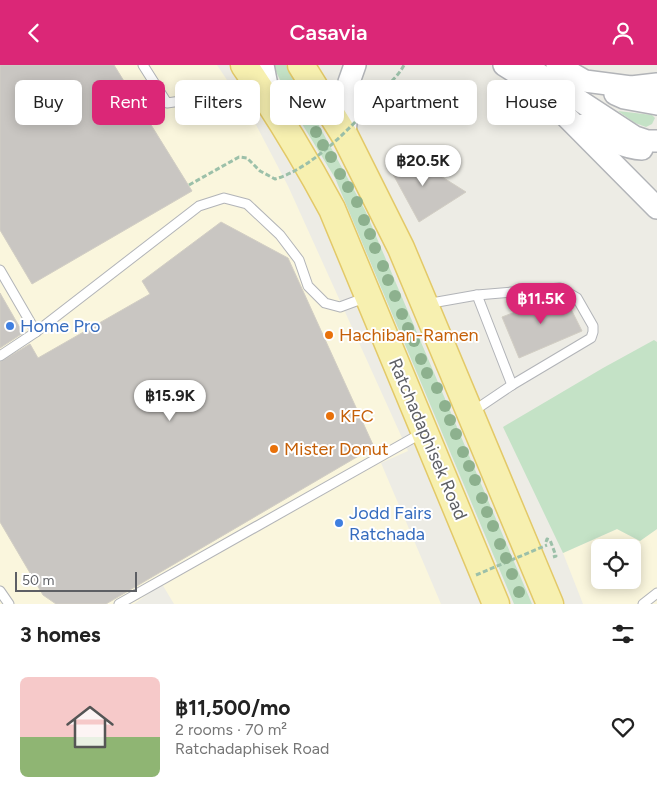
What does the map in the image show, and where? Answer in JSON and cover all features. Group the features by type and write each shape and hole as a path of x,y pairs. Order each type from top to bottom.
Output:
{"main road":[{"name":"Ratchadaphisek Road","path":"244,65 265,86 332,209 496,604"},
{"path":"301,65 345,136 401,248 550,604"}],"street":[{"path":"345,136 349,82 355,65"},
{"path":"504,65 526,80"},
{"path":"525,65 625,131 647,141 657,141"},
{"path":"557,65 585,81 624,98 657,104"},
{"path":"585,81 631,87 657,84"},
{"path":"575,121 613,142 634,149 650,149 657,146"},
{"path":"573,125 657,209"}],"lane":[{"path":"143,65 167,103 265,86"},
{"path":"0,357 36,332 199,206 224,198 247,204 280,235 299,260 308,286 325,303 340,307 368,296"},
{"path":"0,270 36,332"},
{"path":"426,304 477,295 560,288 576,298 593,326 591,338 512,385 471,413"},
{"path":"477,295 512,385"},
{"path":"119,604 424,431"},
{"path":"0,591 9,604"},
{"path":"643,604 657,593"}],"path":[{"path":"392,80 404,65"},
{"path":"189,185 239,157 247,158 260,171 276,179 288,175 331,145 354,122"},
{"path":"476,575 547,545 548,539 556,556"}],"shaded area":[{"path":"0,65 217,65 227,80 175,80 175,125 256,125 288,186 408,451 381,463 441,604 174,604 162,584 134,604 0,604"},
{"path":"617,529 636,539 594,539"},
{"path":"657,529 657,604 583,604 563,553 591,541 591,589 641,589 641,540"}],"green space":[{"path":"273,65 286,65 294,80 280,80"},
{"path":"618,111 652,115 655,118 652,124 646,127 635,123"},
{"path":"303,125 319,125 365,210 532,604 514,604 335,178"},
{"path":"654,340 657,342 657,529 641,540 617,529 563,553 503,427"}],"building":[{"path":"0,65 114,65 123,80 92,80 92,125 151,125 192,191 32,284 0,230"},
{"path":"404,153 466,192 419,222 388,165"},
{"path":"221,222 288,258 374,447 106,604 56,604 43,595 0,522 0,362 30,344 38,358 150,294 142,281"},
{"path":"0,293 23,333 0,348"},
{"path":"560,295 566,299 582,331 519,358 502,317"}],"place":[{"name":"Home Pro","path":"10,326"},
{"name":"Hachiban-Ramen","path":"329,335"},
{"name":"KFC","path":"330,416"},
{"name":"Mister Donut","path":"274,449"},
{"name":"Jodd Fairs Ratchada","path":"339,523"}]}
